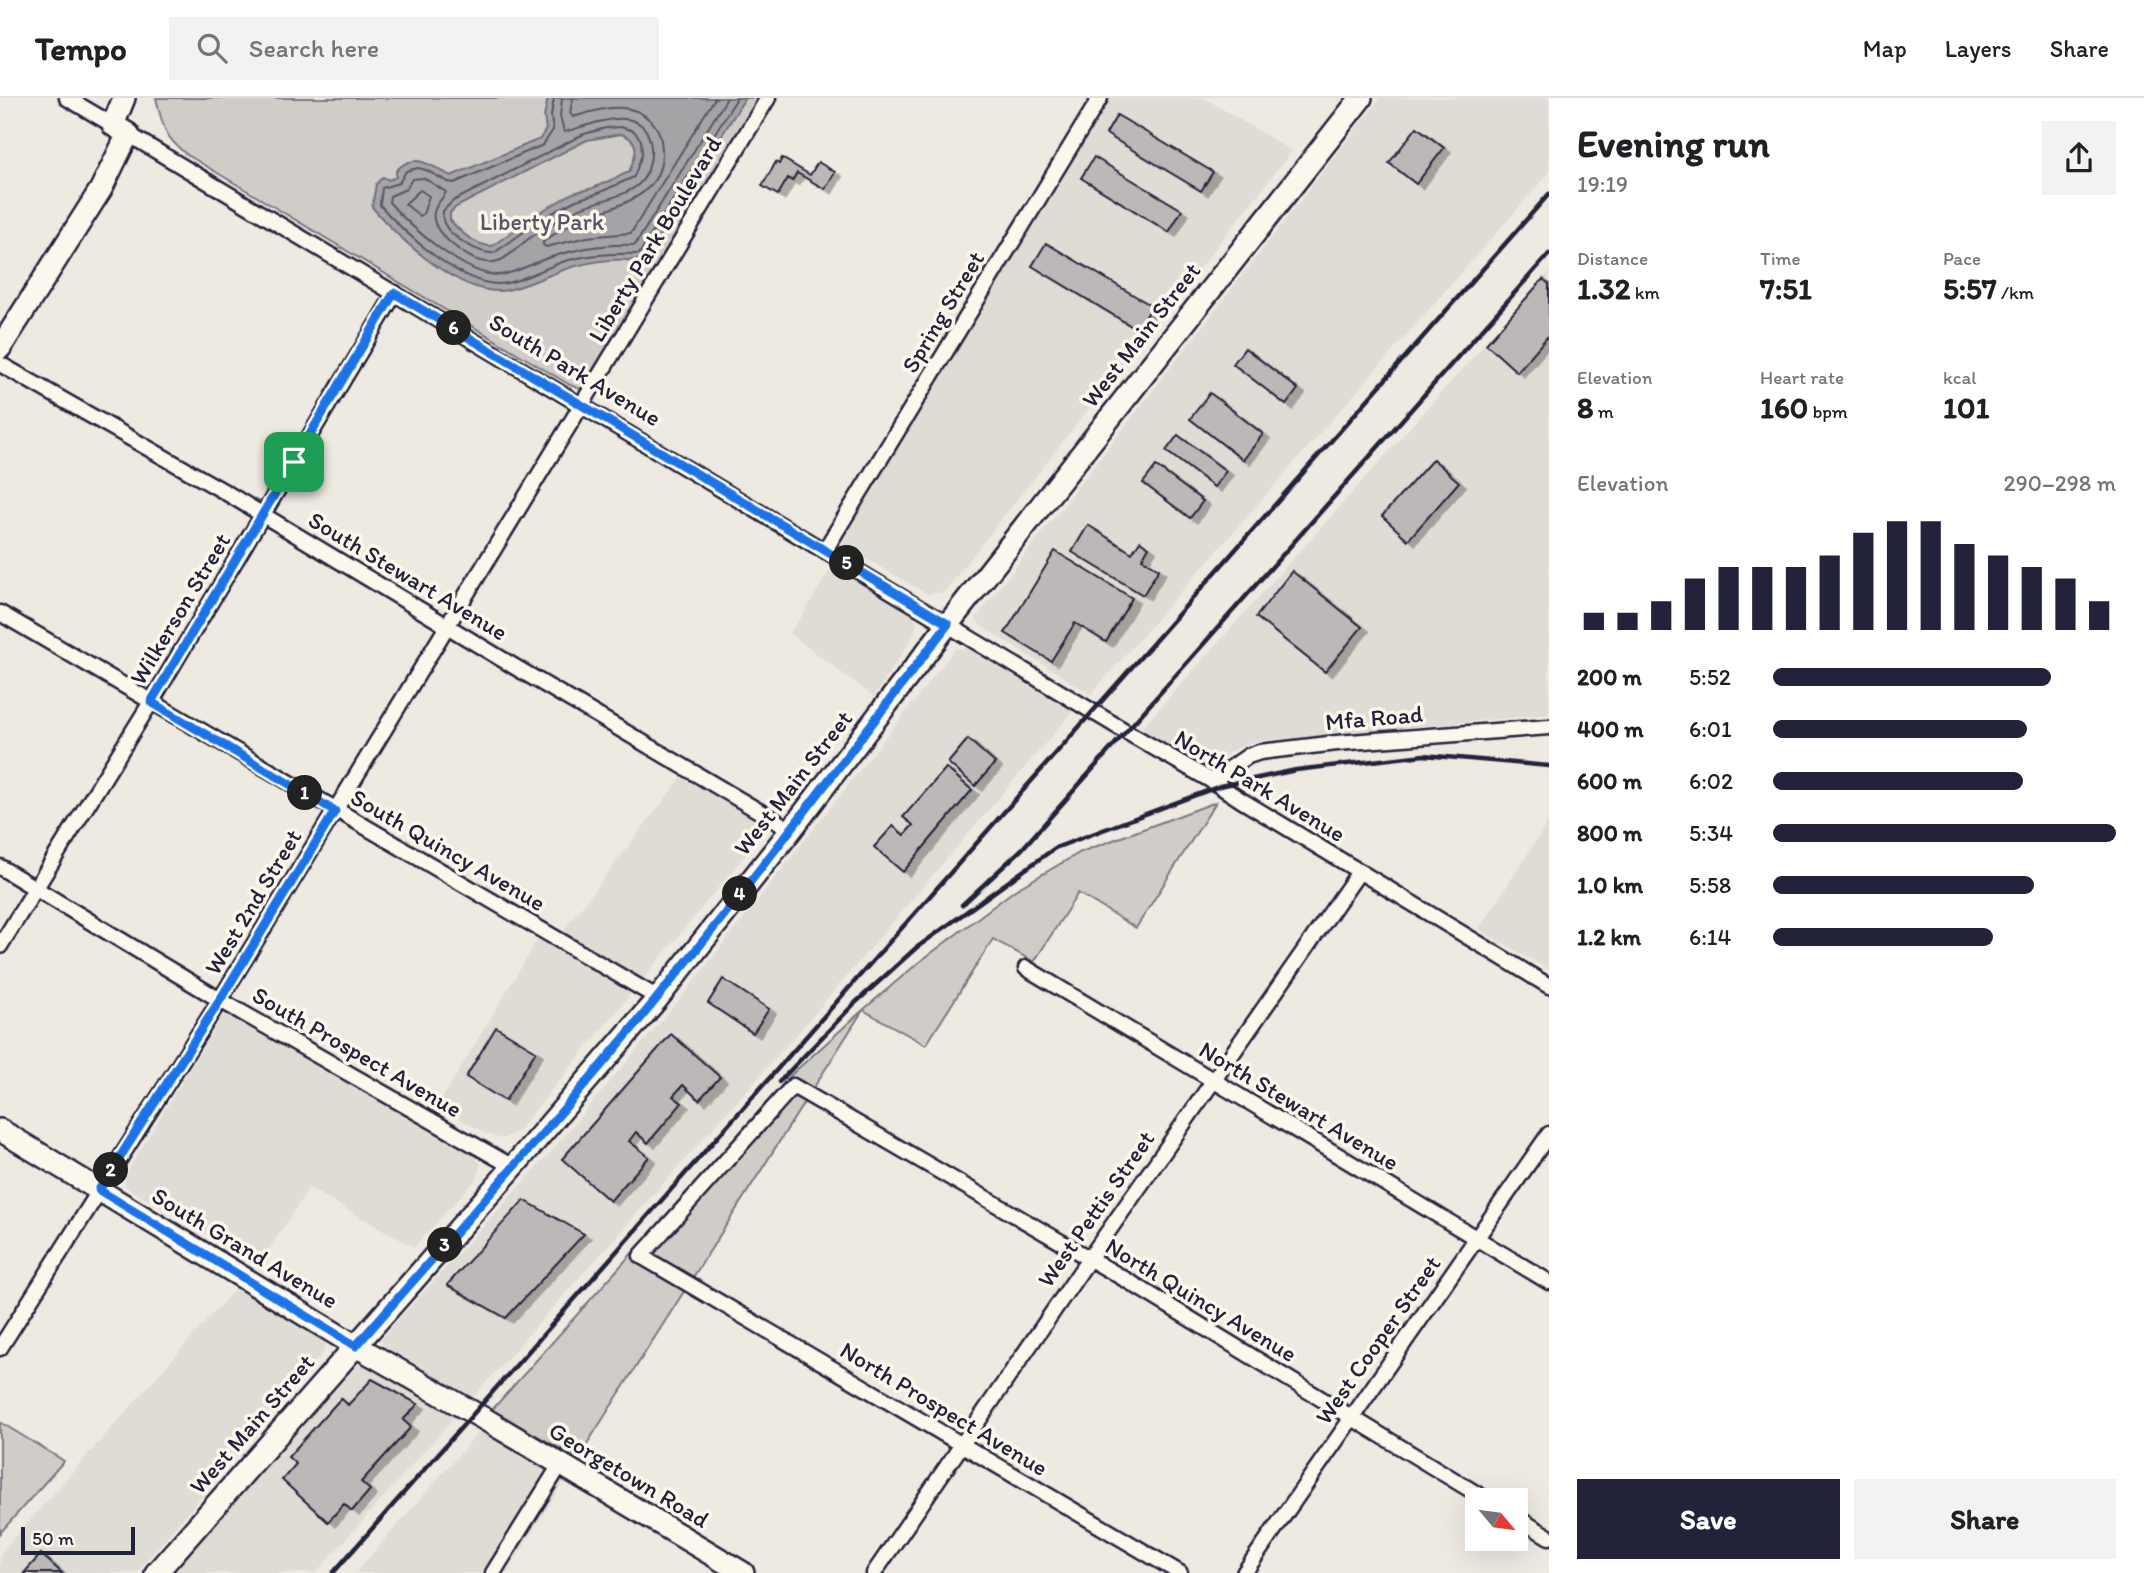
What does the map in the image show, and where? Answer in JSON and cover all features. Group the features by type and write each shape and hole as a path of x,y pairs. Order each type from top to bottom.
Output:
{"main road":[{"path":"0,348 101,189 120,130 124,98"},
{"name":"West Main Street","path":"156,1573 513,1167 657,998 1361,98"},
{"name":"South Grand Avenue","path":"0,1130 356,1346 488,1421"},
{"name":"Georgetown Road","path":"488,1421 743,1573"}],"street":[{"name":"South Park Avenue","path":"67,98 948,624"},
{"name":"Liberty Park Boulevard","path":"581,404 768,98"},
{"name":"Spring Street","path":"825,550 1101,98"},
{"name":"Wilkerson Street","path":"0,946 151,702 394,293"},
{"name":"South Stewart Avenue","path":"0,364 263,514 791,830"},
{"name":"West 2nd Street","path":"0,1348 220,1000 581,404"},
{"name":"South Quincy Avenue","path":"0,612 657,998"},
{"name":"North Park Avenue","path":"948,624 1212,780 1549,986"},
{"name":"Mfa Road","path":"1212,780 1248,755 1260,752 1337,743 1549,727"},
{"name":"South Prospect Avenue","path":"0,867 220,1000 513,1167"},
{"name":"West Pettis Street","path":"874,1573 1359,872"},
{"name":"North Stewart Avenue","path":"1026,968 1549,1282"},
{"name":"North Quincy Avenue","path":"706,1184 793,1086 1089,1259 1467,1488"},
{"name":"West Cooper Street","path":"1244,1573 1549,1134"},
{"name":"North Prospect Avenue","path":"706,1184 641,1256 1180,1573"},
{"path":"493,1573 560,1465"},
{"path":"1528,1524 1549,1537"}],"shaded area":[{"path":"1106,98 1204,98 1292,151 944,592 928,594 836,542"},
{"path":"1380,98 1549,98 1549,173 1091,694 981,626 976,618"},
{"path":"1549,272 1549,714 1251,742 1231,751 1209,769 1141,729"},
{"path":"833,565 913,611 917,624 912,638 874,697 789,633"},
{"path":"969,648 1073,711 797,1034 472,1398 384,1348 381,1339 549,1154 680,999 955,649"},
{"path":"681,778 753,815 764,827 755,843 517,1132 501,1139 485,1133 438,1106 547,924 563,931"},
{"path":"1549,821 1549,970 1479,929"},
{"path":"229,1012 473,1156 481,1164 477,1178 414,1247 309,1188 258,1266 125,1186 125,1175 221,1018"},
{"path":"239,1284 327,1337 323,1353 136,1573 0,1573 0,1554"},
{"path":"362,1362 370,1362 459,1412 316,1573 173,1573 353,1369"},
{"path":"484,1426 570,1471 507,1573 355,1573"}],"green space":[{"name":"Liberty Park","path":"156,98 763,98 589,383 580,389 186,154 165,129"},
{"path":"1216,802 1136,928 1078,893 1034,962 993,939 926,1045 863,1010 918,963 1015,890 1081,852"},
{"path":"863,1010 578,1458 491,1411 792,1074"},
{"path":"0,1422 64,1461 0,1533"}],"water":[{"path":"548,98 745,98 645,259 594,262 507,290 482,289 465,283 429,261 372,207 376,184 383,177 389,180 396,177 396,171 403,165 424,162 451,176 540,139 546,129 544,117","holes":["621,134 628,137 636,149 629,172 593,188 573,193 492,246 469,238 450,220 450,213 456,207 587,140"]}],"building":[{"path":"1117,115 1213,172 1201,191 1106,134"},
{"path":"1417,127 1444,148 1416,184 1389,163"},
{"path":"1094,157 1182,210 1169,232 1081,178"},
{"path":"782,158 810,175 818,162 835,172 825,189 797,173 792,181 788,178 778,195 762,186 776,162 779,164"},
{"path":"1046,243 1152,306 1138,330 1032,266"},
{"path":"1543,279 1549,284 1549,335 1517,372 1486,344"},
{"path":"1245,348 1298,389 1286,405 1233,364"},
{"path":"1210,393 1263,434 1243,460 1190,419"},
{"path":"1178,435 1226,471 1214,487 1166,451"},
{"path":"1433,459 1459,482 1408,540 1382,516"},
{"path":"1156,466 1203,501 1190,518 1143,483"},
{"path":"1088,525 1132,553 1140,541 1149,547 1142,559 1159,569 1143,595 1072,552"},
{"path":"1055,551 1132,598 1106,642 1075,623 1051,661 1005,633"},
{"path":"1292,571 1362,627 1325,672 1256,617"},
{"path":"968,739 995,763 975,786 948,763"},
{"path":"946,768 972,790 903,872 874,847 893,826 904,835 913,825 903,817"},
{"path":"723,979 769,1009 753,1033 708,1003"},
{"path":"496,1027 536,1051 505,1101 466,1077"},
{"path":"671,1034 720,1077 699,1100 683,1085 673,1096 682,1103 648,1143 636,1132 629,1141 649,1157 610,1201 562,1159"},
{"path":"524,1200 584,1234 506,1318 447,1285"},
{"path":"372,1379 418,1404 403,1420 411,1427 361,1482 370,1490 352,1511 344,1504 328,1522 282,1480 296,1464 288,1457 341,1398 348,1405"},
{"path":"41,1554 62,1573 24,1573"}],"railway":[{"path":"333,1573 1549,194"},
{"path":"962,905 1022,849 1549,254"},
{"path":"779,1082 854,1004 916,948 1055,848 1220,786 1296,770 1424,755 1549,766"}],"route":[{"path":"394,293 948,624 791,830 657,998 356,1346 99,1190 220,1000 335,811 151,702 294,462 394,293"}]}
